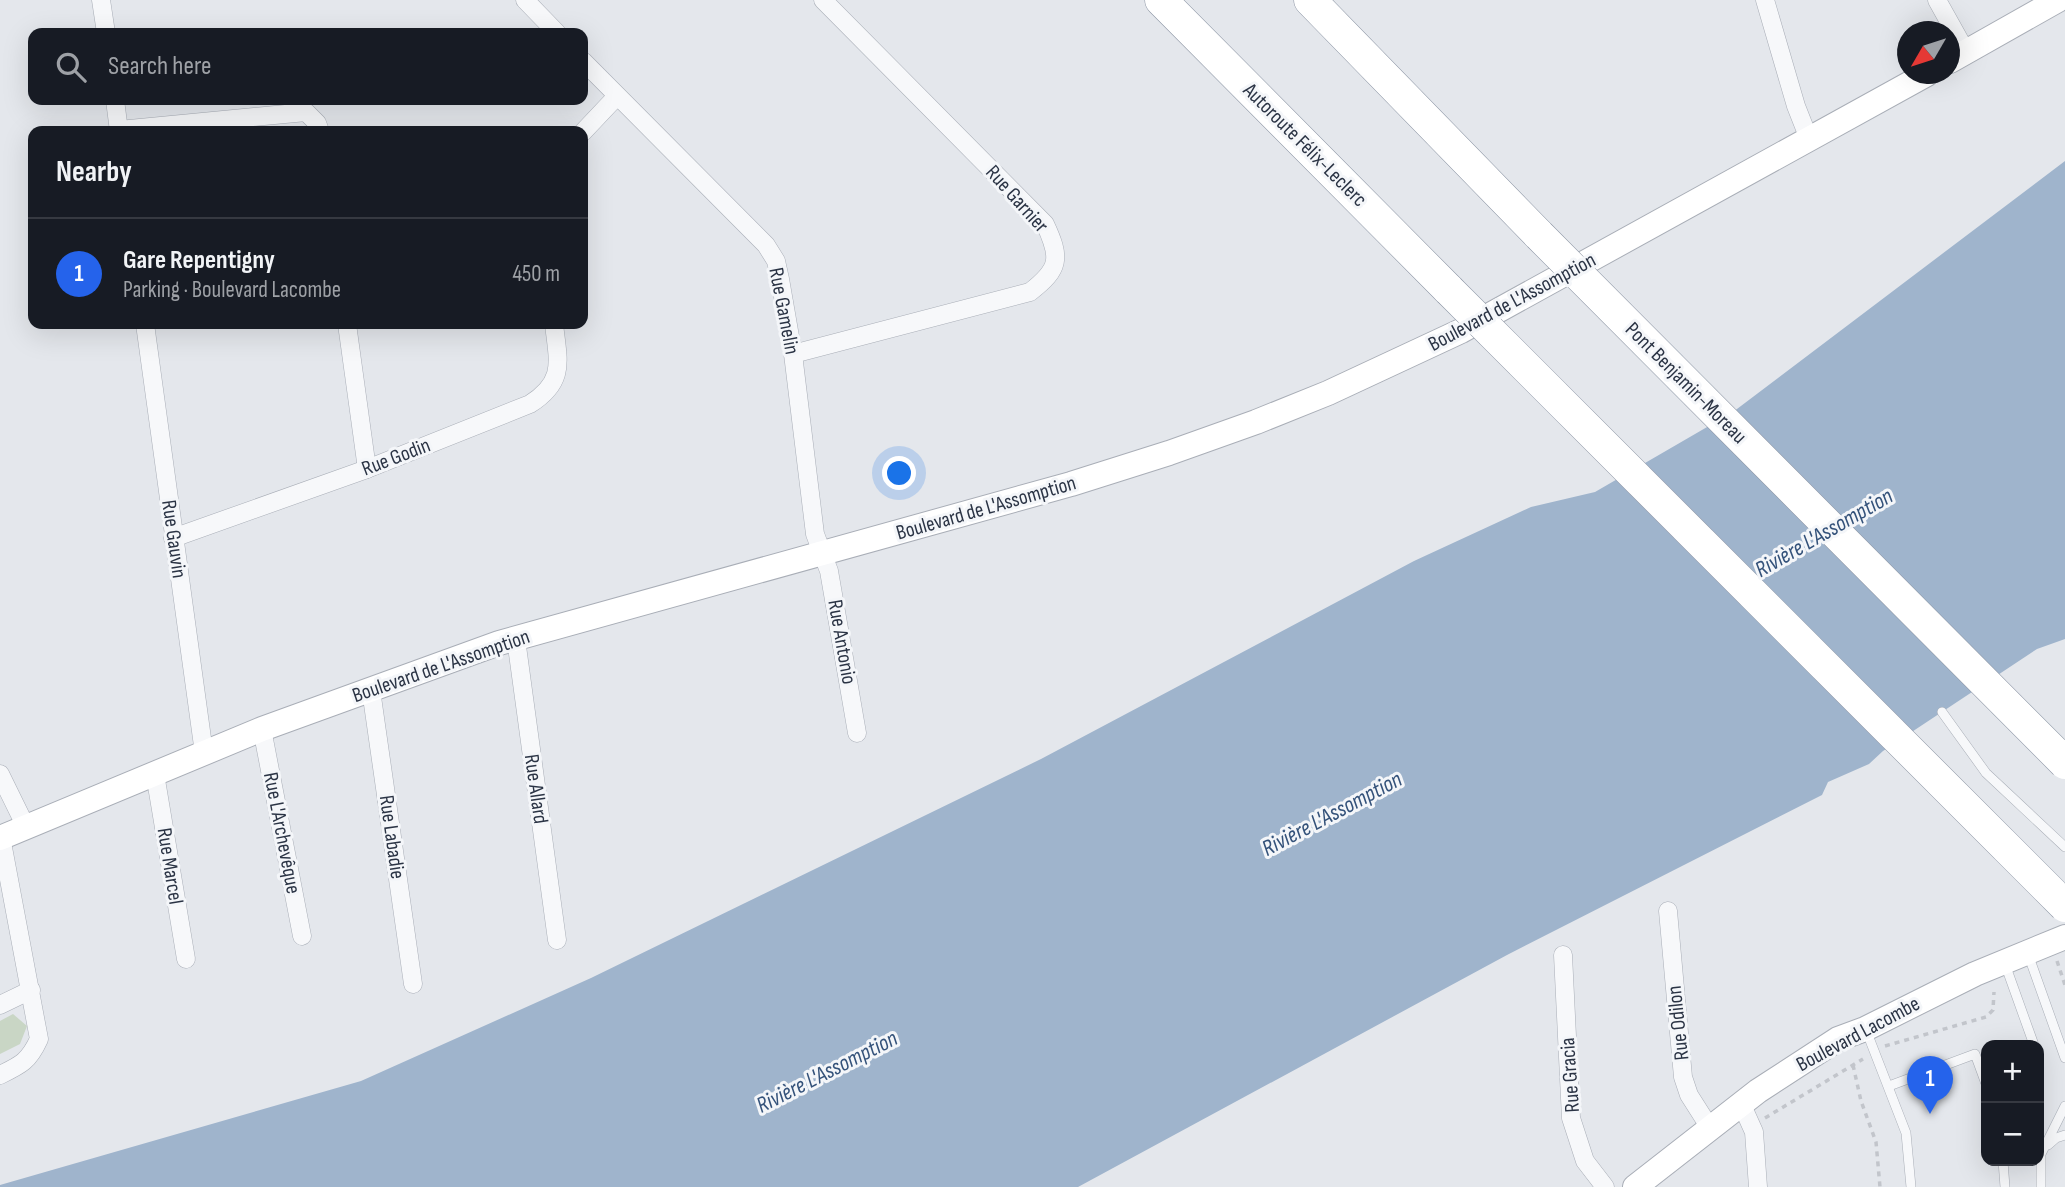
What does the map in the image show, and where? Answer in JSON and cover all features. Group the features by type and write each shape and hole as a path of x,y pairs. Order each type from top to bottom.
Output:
{"highway":[{"name":"Autoroute Félix-Leclerc","path":"1161,0 2065,906"},
{"name":"Pont Benjamin-Moreau","path":"1310,0 1539,235 2065,763"}],"street":[{"path":"101,0 105,28"},
{"path":"525,0 552,28"},
{"name":"Rue Garnier","path":"793,354 1030,292 1047,279 1054,267 1056,246 1045,224 823,0"},
{"path":"1765,0 1798,113 1809,139"},
{"path":"1937,0 1945,21"},
{"path":"1960,55 2058,0"},
{"name":"Rue Gamelin","path":"588,66 766,245 776,261 793,354 815,534 823,553"},
{"name":"Boulevard de L'Assomption","path":"0,837 262,729 516,639 1101,475 1227,433 1328,393 1429,347 1909,84"},
{"path":"588,127 617,96"},
{"path":"116,105 118,126"},
{"path":"168,126 306,112 318,126"},
{"name":"Rue Gauvin","path":"146,329 204,753"},
{"path":"348,329 367,469"},
{"name":"Rue Godin","path":"173,538 367,469 530,404 552,386 559,369 555,329"},
{"name":"Rue Antonio","path":"823,553 836,603 857,733"},
{"name":"Rue Allard","path":"516,639 557,940"},
{"name":"Rue Labadie","path":"371,690 413,984"},
{"name":"Rue L'Archevêque","path":"262,729 302,936"},
{"path":"0,774 26,827"},
{"name":"Rue Marcel","path":"155,774 186,959"},
{"path":"0,837 39,1039 23,1064 0,1075"},
{"name":"Rue Odilon","path":"1668,911 1684,1077 1689,1095 1710,1128"},
{"name":"Boulevard Lacombe","path":"1635,1187 1741,1103 1830,1044 2027,952 2060,948"},
{"name":"Rue Gracia","path":"1563,955 1571,1118 1585,1161 1605,1187"},
{"path":"0,1005 31,990"},
{"path":"1741,1103 1754,1132 1758,1187"}],"lane":[{"path":"1942,712 1986,773 2065,847"},
{"path":"2027,952 2065,1058"},
{"path":"2004,962 2032,1040"},
{"path":"1865,1029 1906,1133 1911,1187"},
{"path":"1889,1086 1975,1054 1981,1070"},
{"path":"2044,1149 2065,1106"},
{"path":"2044,1149 2056,1138 2065,1135"},
{"path":"2003,1166 2005,1187"},
{"path":"2040,1166 2041,1187"}],"path":[{"path":"2060,948 2065,985"},
{"name":"Boulevard Lacombe","path":"1885,1046 1986,1017 1993,1010 1994,992"},
{"name":"Boulevard Lacombe","path":"1770,1115 1862,1059"},
{"path":"1853,1065 1861,1101 1876,1142 1880,1187"}],"green space":[{"path":"13,1014 27,1026 20,1044 0,1054 0,1021"}],"water":[{"name":"Rivière L'Assomption","path":"2065,161 2065,639 2037,649 1883,751 1869,764 1828,782 1822,795 1507,955 1078,1187 0,1187 361,1081 591,978 1041,759 1414,561 1531,507 1595,492 1733,412"}],"place":[{"name":"Gare Repentigny","path":"1930,1114"}]}
